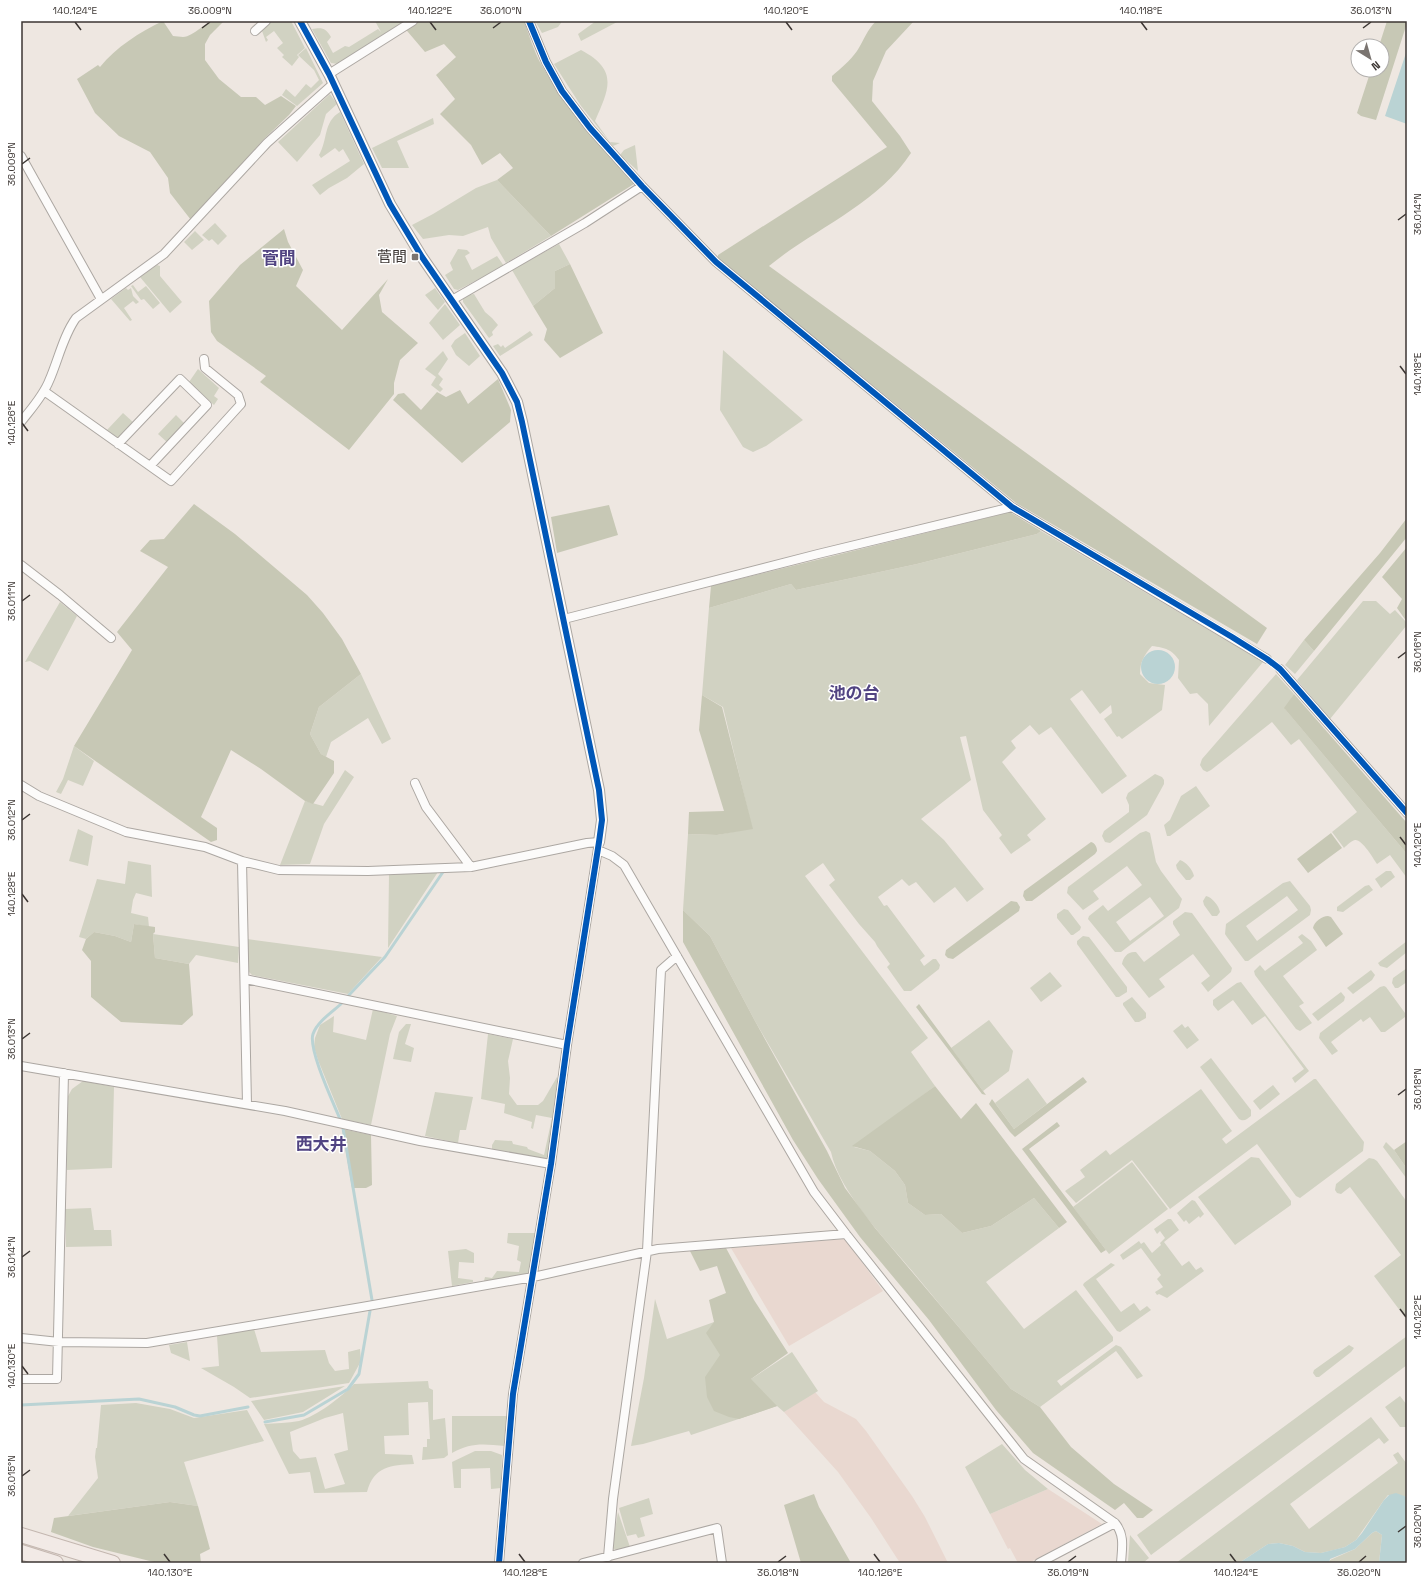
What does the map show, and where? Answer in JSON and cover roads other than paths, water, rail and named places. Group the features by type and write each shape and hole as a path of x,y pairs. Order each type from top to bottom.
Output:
{"highway":[{"path":"21,1535 113,1563"},
{"path":"21,1552 56,1563"}],"street":[{"path":"255,31 266,21"},
{"path":"300,21 331,79 390,204 422,257 502,373 517,402 599,790 602,820 599,846 567,1045 551,1164 513,1394 499,1563"},
{"path":"21,422 44,391 72,323 80,314 164,254 267,143 331,79 413,21"},
{"path":"529,21 546,62 562,91 590,128 642,186 716,262 1012,507 1267,659"},
{"path":"21,156 101,299"},
{"path":"452,300 585,223 642,186"},
{"path":"44,391 172,481 241,404 238,395 205,368 204,359"},
{"path":"118,444 180,379 207,405 150,466"},
{"path":"564,619 818,554 1012,507"},
{"path":"21,565 60,595 111,638"},
{"path":"1280,669 1407,813"},
{"path":"415,783 426,807 471,867"},
{"path":"21,785 39,796 126,832 205,846 242,861 279,870 368,871 471,867 587,842 599,846 624,865 814,1192 1024,1459 1115,1523 1123,1538 1121,1563"},
{"path":"242,861 247,1104"},
{"path":"608,1557 613,1498 647,1251 661,970 677,956"},
{"path":"245,979 567,1045"},
{"path":"21,1066 159,1088 285,1111 420,1141 551,1164"},
{"path":"21,1379 57,1380 64,1074"},
{"path":"21,1338 59,1342 147,1343 533,1277 658,1249 846,1234"},
{"path":"1039,1563 1115,1523"},
{"path":"583,1563 717,1528 722,1563"}],"water":[{"path":"1407,50 1407,124 1385,116"},
{"path":"1155,650 1161,650 1170,655 1174,661 1174,673 1170,679 1161,684 1155,684 1146,679 1141,670 1141,664 1146,655"},
{"path":"1396,1493 1407,1497 1407,1563 1379,1563 1382,1535 1376,1531 1355,1549 1330,1559 1329,1563 1239,1563 1268,1544 1279,1543 1293,1546 1305,1552 1321,1553 1345,1547 1356,1540 1362,1533 1384,1500 1389,1495"}],"waterway":[{"path":"349,995 385,957 443,872"},
{"path":"340,1119 322,1076 312,1041 313,1034 318,1025 341,1004"},
{"path":"343,1128 372,1300"},
{"path":"265,1422 304,1415 348,1389 359,1374 370,1311"},
{"path":"21,1405 139,1399 175,1407 200,1416 248,1407"}],"tunnel":[{"path":"1267,659 1280,669"}],"place":[{"name":"菅間","path":"415,257"}],"district":[{"name":"菅間","path":"279,258"},
{"name":"池の台","path":"854,693"},
{"name":"西大井","path":"321,1144"}]}
